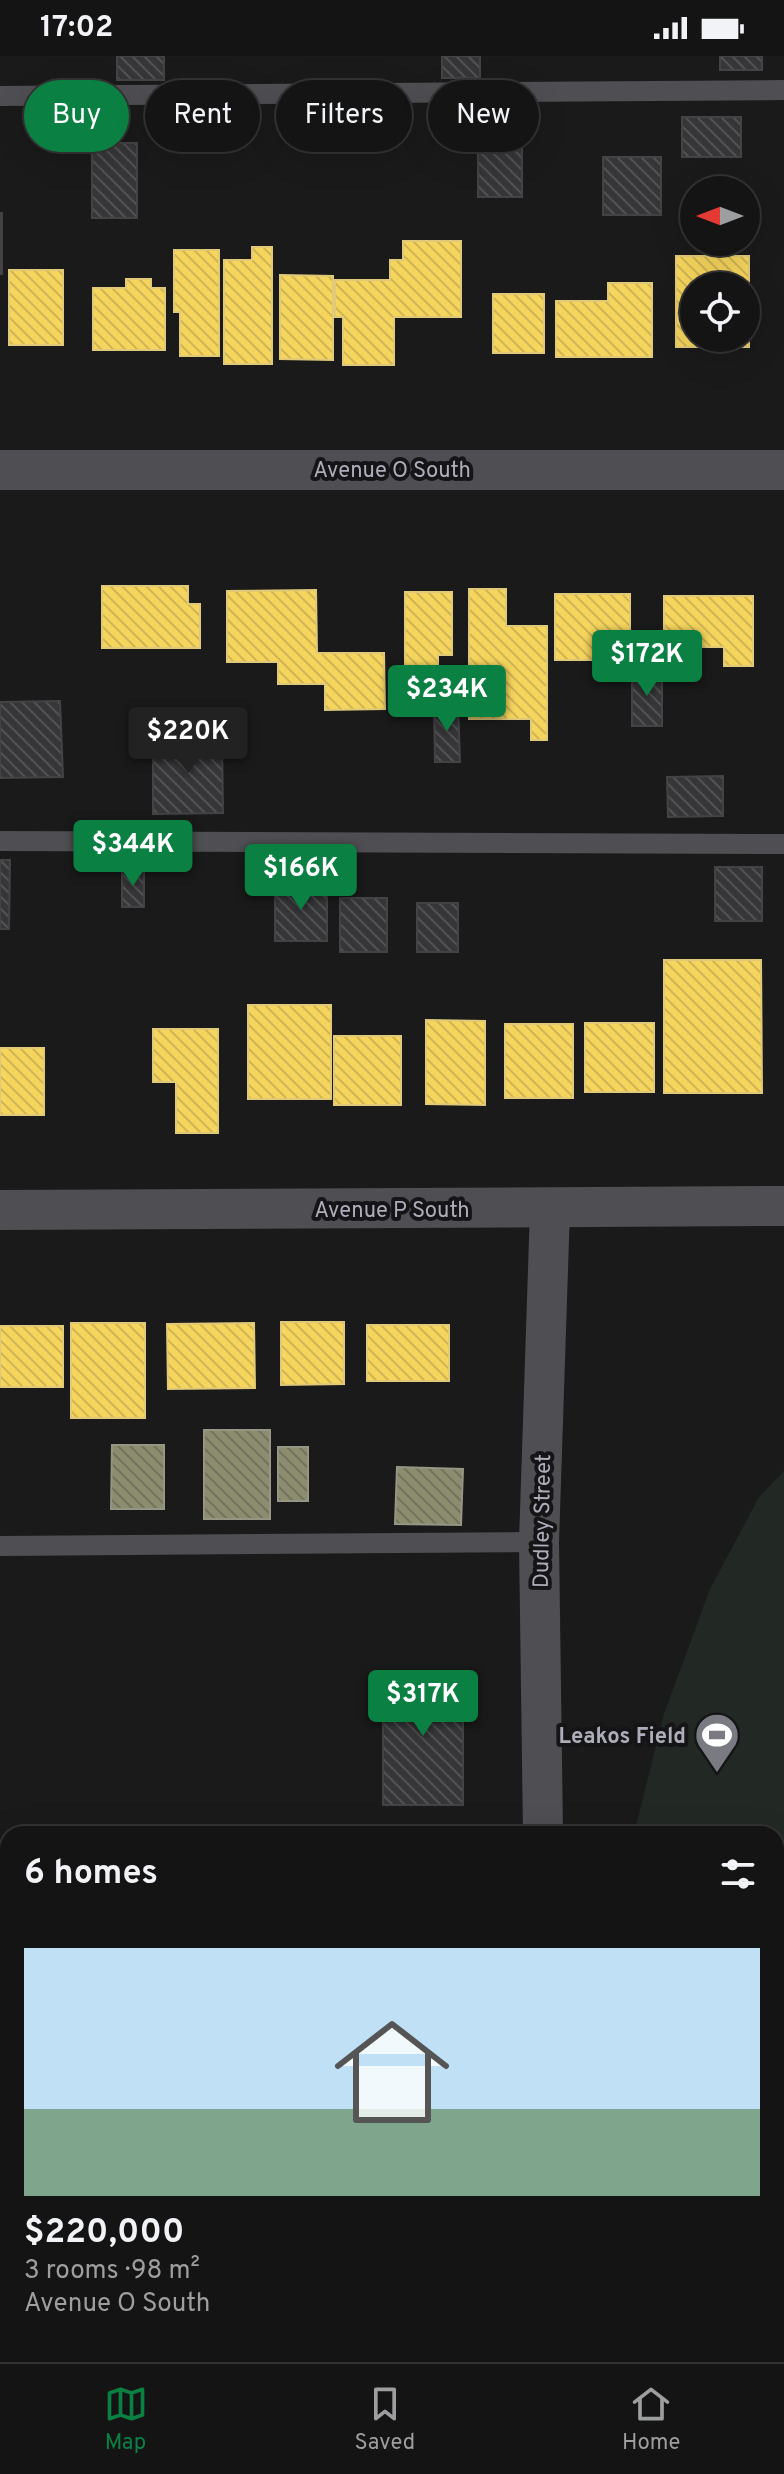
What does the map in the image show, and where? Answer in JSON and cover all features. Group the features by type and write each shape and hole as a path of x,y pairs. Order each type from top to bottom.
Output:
{"street":[{"name":"Avenue O South","path":"0,470 784,470"},
{"name":"Avenue P South","path":"0,1210 784,1206"},
{"name":"Dudley Street","path":"543,1826 539,1542 550,1209"}],"lane":[{"path":"0,96 784,90"},
{"path":"0,841 784,844"},
{"path":"0,1546 539,1542"}],"shaded area":[{"name":"Leakos Field","path":"784,1471 784,1826 636,1826 664,1714 710,1589 759,1497"}],"building: Homes":[{"path":"403,241 461,241 461,317 394,317 394,365 343,365 343,317 335,317 335,280 390,280 390,260 403,260"},
{"path":"252,247 272,247 272,364 224,364 224,260 252,260"},
{"path":"174,250 219,250 219,356 180,356 180,312 174,312"},
{"path":"676,256 749,256 749,272 680,272 680,347 676,347"},
{"path":"9,270 63,270 63,345 9,345"},
{"path":"280,275 333,276 333,360 280,359"},
{"path":"126,279 151,279 151,288 165,288 165,350 93,350 93,288 126,288"},
{"path":"608,283 652,283 652,357 556,357 556,301 608,301"},
{"path":"493,294 544,294 544,353 493,353"},
{"path":"102,586 188,586 188,604 200,604 200,648 102,648"},
{"path":"469,589 506,589 506,626 547,626 547,740 531,740 531,719 469,719"},
{"path":"316,590 317,653 384,653 385,709 325,710 325,684 278,684 278,662 227,662 227,591"},
{"path":"405,592 452,592 452,655 438,655 438,671 405,671"},
{"path":"555,594 630,594 630,660 555,660"},
{"path":"664,596 753,596 753,666 724,666 724,647 664,647"},
{"path":"664,960 761,960 762,1093 664,1093"},
{"path":"248,1005 331,1005 331,1099 248,1099"},
{"path":"426,1020 485,1021 485,1105 426,1104"},
{"path":"585,1023 654,1023 654,1092 585,1092"},
{"path":"505,1024 573,1024 573,1098 505,1098"},
{"path":"153,1029 218,1029 218,1133 176,1133 176,1082 153,1082"},
{"path":"334,1036 401,1036 401,1105 334,1105"},
{"path":"0,1048 44,1048 44,1115 0,1115"},
{"path":"281,1322 344,1322 344,1384 281,1385"},
{"path":"71,1323 145,1323 145,1418 71,1418"},
{"path":"254,1323 255,1388 168,1389 167,1324"},
{"path":"367,1325 449,1325 449,1381 367,1381"},
{"path":"0,1326 63,1326 63,1387 0,1387"}],"building: Industry":[{"path":"204,1430 270,1430 270,1519 204,1519"},
{"path":"112,1445 164,1445 164,1509 111,1509"},
{"path":"278,1447 308,1447 308,1501 278,1501"},
{"path":"397,1467 463,1469 461,1525 395,1524"}],"building: Other":[{"path":"117,56 164,56 164,80 117,80"},
{"path":"442,56 480,56 480,78 442,78"},
{"path":"720,56 762,56 762,70 720,70"},
{"path":"682,117 741,117 741,157 682,157"},
{"path":"129,143 137,143 137,218 92,218 92,152 129,152"},
{"path":"478,152 522,152 522,197 478,197"},
{"path":"603,157 661,157 661,215 603,215"},
{"path":"2,213 2,274 0,274"},
{"path":"632,669 662,669 662,726 632,726"},
{"path":"60,701 63,777 0,778 0,702"},
{"path":"458,703 460,762 435,762 434,704"},
{"path":"153,737 222,737 223,813 153,814"},
{"path":"723,776 723,816 668,817 667,777"},
{"path":"0,860 10,860 9,929 0,929"},
{"path":"715,867 762,867 762,921 715,921"},
{"path":"122,868 144,868 144,907 122,907"},
{"path":"275,882 327,882 327,941 275,941"},
{"path":"340,898 387,898 387,952 340,952"},
{"path":"417,903 458,903 458,952 417,952"},
{"path":"383,1672 463,1672 463,1805 383,1805"}],"place":[{"name":"Leakos Field","path":"717,1774"}]}
